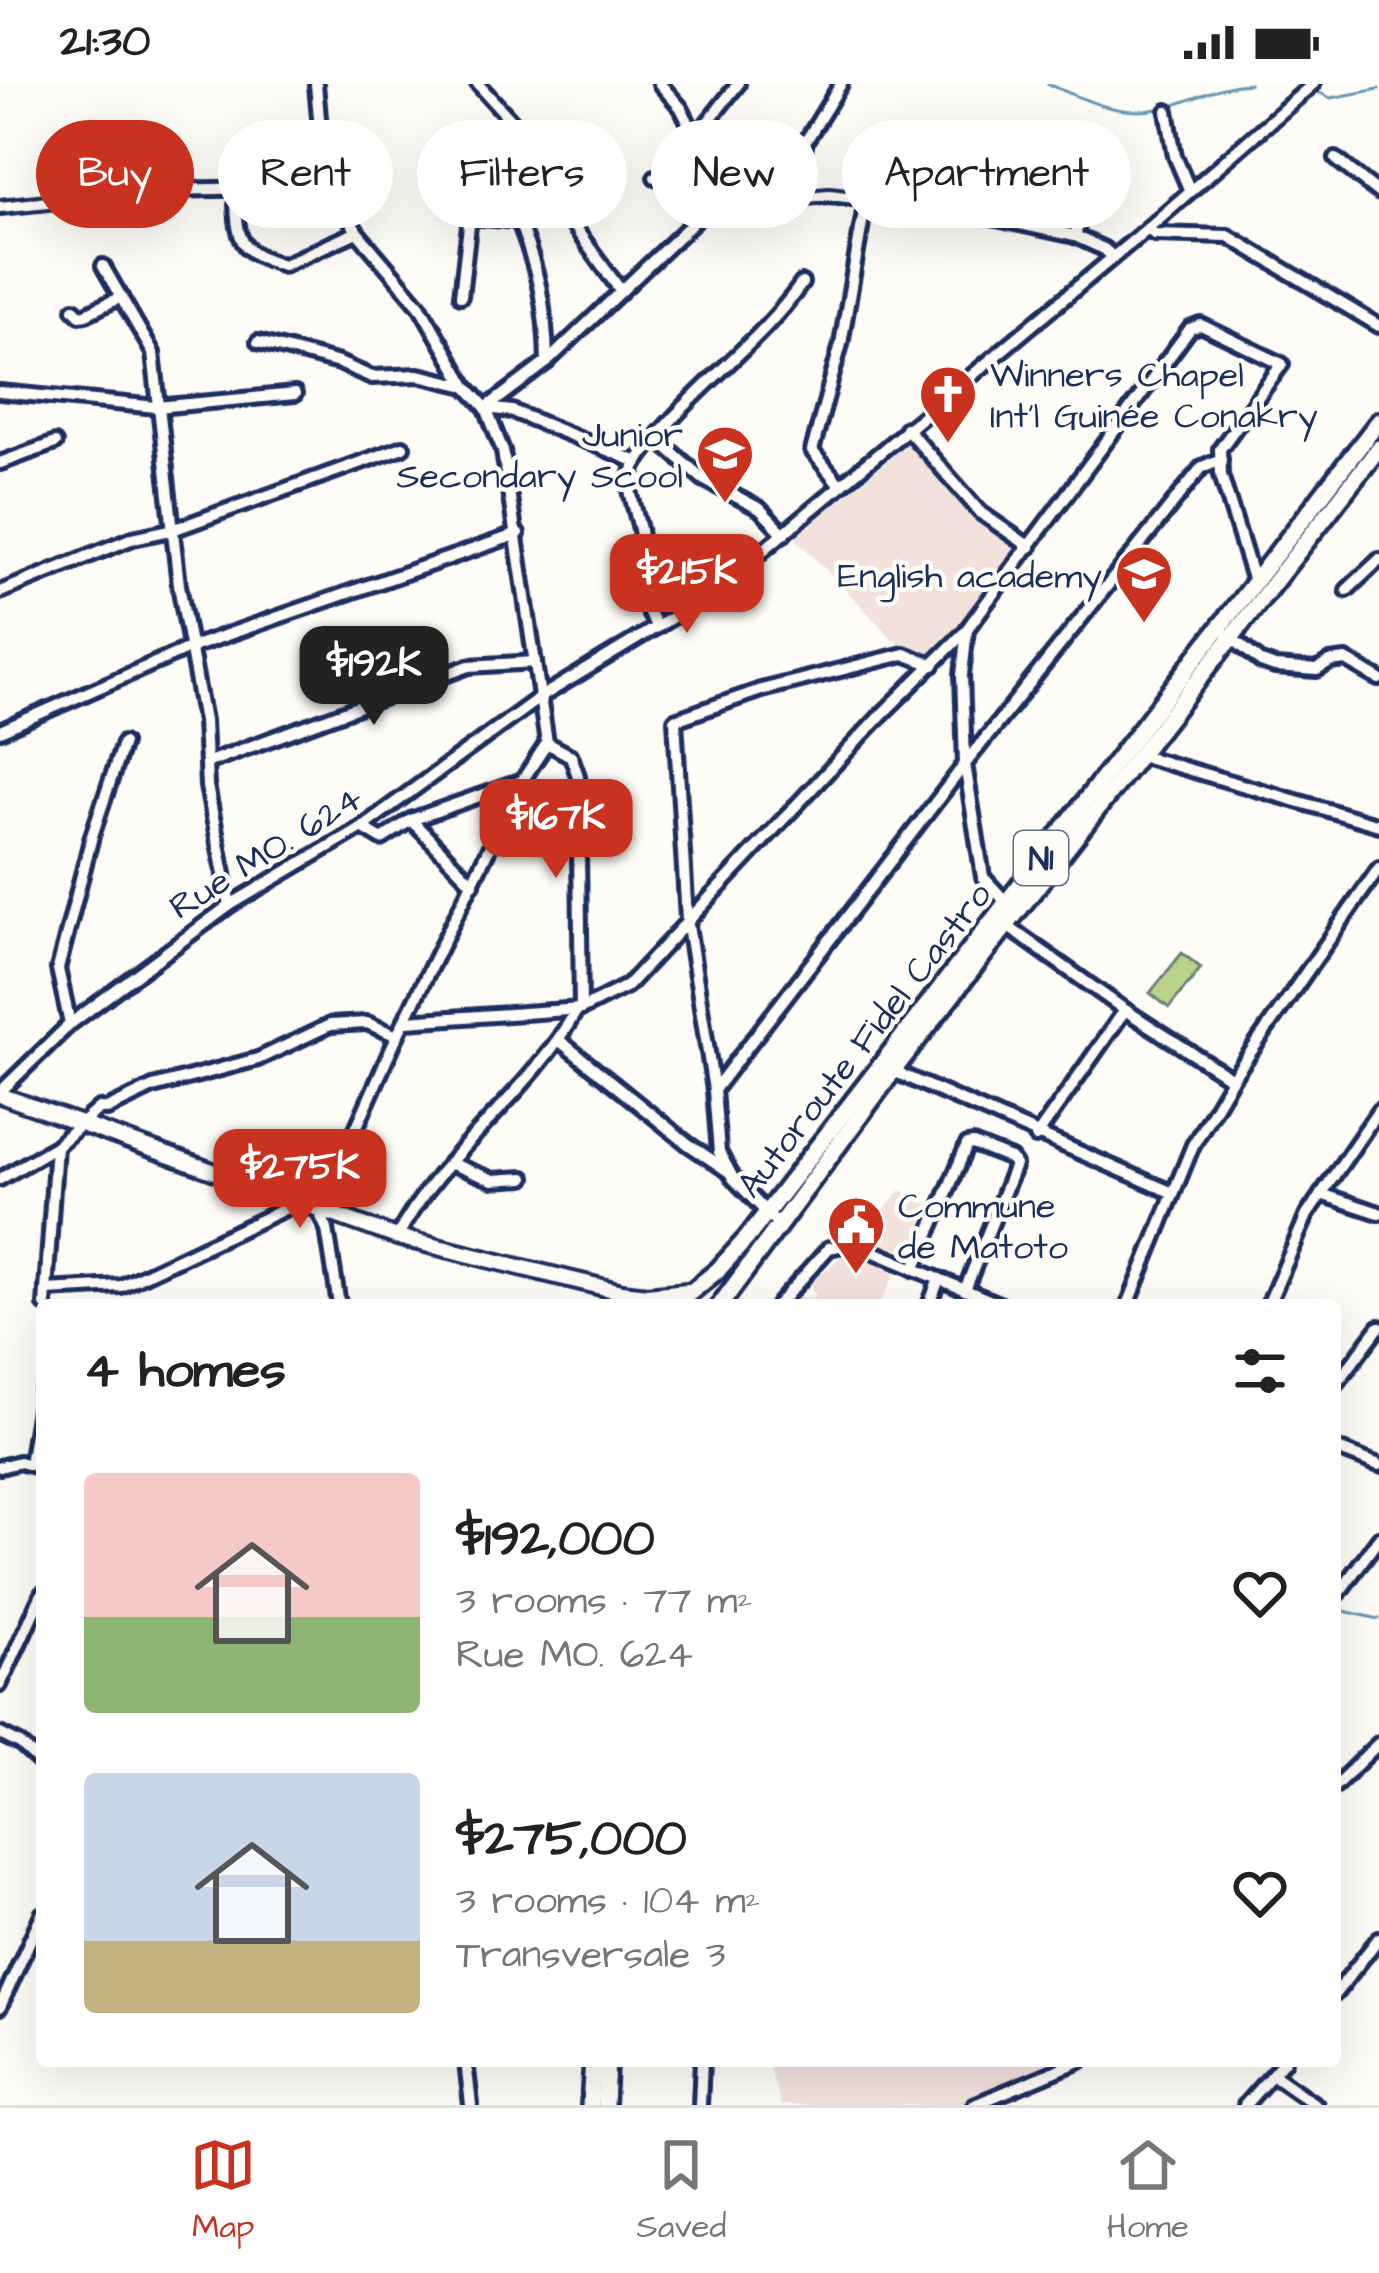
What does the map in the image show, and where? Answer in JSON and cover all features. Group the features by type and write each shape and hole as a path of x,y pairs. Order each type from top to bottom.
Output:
{"highway":[{"name":"Autoroute Fidel Castro","path":"681,1299 772,1218 893,1071 1139,755 1255,585 1379,421"},
{"name":"Autoroute Fidel Castro","path":"723,1299 772,1218 1006,902 1379,448"},
{"path":"691,1290 705,1290 713,1299"},
{"path":"590,2105 593,2067"},
{"path":"604,2105 607,2067"}],"main road":[{"path":"0,1094 295,1204 398,1237 622,1292 647,1295 691,1290"},
{"path":"622,1292 637,1299"}],"street":[{"path":"316,84 319,120"},
{"path":"478,84 511,120"},
{"path":"660,84 687,120"},
{"path":"709,120 738,84"},
{"path":"818,122 842,84"},
{"name":"Rue MO. 624","path":"0,1094 70,1024 230,905 362,827 539,698 711,595 1308,88"},
{"path":"1167,111 1174,156 1190,191"},
{"path":"1336,159 1379,193"},
{"path":"0,207 160,190 218,189"},
{"path":"237,228 245,247 283,265 357,232"},
{"path":"338,1299 327,1229 319,1212 397,1036 522,781 547,742 502,451 485,408 466,386 420,306 355,228"},
{"path":"461,296 469,228"},
{"path":"522,228 539,272 547,362"},
{"path":"575,228 621,291"},
{"path":"485,408 547,362 687,228"},
{"path":"841,485 812,451 841,344 861,228"},
{"path":"1039,228 1076,236 1113,257"},
{"path":"1076,236 1078,228"},
{"path":"1148,228 1154,234 1228,236 1379,326"},
{"path":"103,266 153,353 189,648 204,721 207,787 230,905"},
{"path":"657,627 650,613 629,482 637,463 703,386 781,313 802,283"},
{"path":"74,309 86,314 121,297"},
{"path":"407,1021 579,1009 627,986 968,629 1190,329 1201,325 1282,364 1220,449 1221,475 1255,585"},
{"path":"258,342 339,363 372,377 419,375 466,386"},
{"path":"0,392 157,407 295,394"},
{"path":"485,408 512,411 637,463"},
{"path":"906,428 981,512 1030,547"},
{"path":"656,439 703,479 760,509 784,534"},
{"path":"0,463 56,443"},
{"path":"0,592 133,538 175,529 403,447"},
{"path":"714,1090 964,764 1202,467 1221,459"},
{"path":"0,730 189,648 518,534"},
{"path":"1347,590 1379,560"},
{"path":"968,629 962,675 964,764 983,877 1006,902"},
{"path":"1226,633 1261,662 1275,667 1317,670 1346,660 1379,679"},
{"path":"729,1172 719,1152 687,919 675,720 761,690 904,653 933,665"},
{"path":"944,654 955,660 962,675"},
{"path":"206,763 469,666 535,662"},
{"path":"398,1237 452,1164 560,1041 579,1009 578,776 571,756 547,742"},
{"path":"70,1024 58,969 92,836 124,743"},
{"path":"1139,755 1379,825"},
{"path":"362,827 382,839 411,820 522,781"},
{"path":"411,820 473,884"},
{"path":"1130,1299 1193,1145 1232,1079 1379,868"},
{"path":"1007,926 1232,1079"},
{"path":"1036,1137 1125,1010"},
{"path":"0,1179 56,1145 99,1108 153,1088 258,1059 330,1025 367,1023 397,1036"},
{"path":"560,1041 729,1172 772,1218"},
{"path":"893,1071 1172,1193"},
{"path":"1271,1299 1307,1215 1379,1110"},
{"path":"45,1299 56,1145"},
{"path":"914,1269 967,1145 1012,1159 1015,1165 965,1290"},
{"path":"452,1164 493,1180 524,1178"},
{"path":"1321,1194 1379,1213"},
{"path":"46,1291 121,1286 295,1204"},
{"path":"783,1299 816,1260 841,1244 853,1243 987,1299"},
{"path":"931,1299 939,1279"},
{"path":"1341,1378 1379,1327"},
{"path":"1341,1450 1379,1465"},
{"path":"0,1452 30,1465"},
{"path":"0,1467 30,1465"},
{"path":"1341,1590 1379,1538"},
{"path":"0,1685 36,1607"},
{"path":"0,1734 36,1759"},
{"path":"1341,1780 1379,1743"},
{"path":"0,2007 36,1927"},
{"path":"1341,1986 1379,1938"},
{"path":"1341,1969 1348,1977"},
{"path":"467,2067 470,2105"},
{"path":"700,2105 702,2067"},
{"path":"974,2105 1066,2067"},
{"path":"1245,2105 1279,2067"},
{"path":"1273,2075 1316,2105"}],"shaded area":[{"path":"913,439 981,520 1022,547 966,627 927,658 896,642 795,538"},
{"path":"901,1190 937,1209 913,1261 859,1239"},
{"name":"Commune de Matoto","path":"849,1250 896,1270 883,1299 798,1299 816,1294 811,1290 813,1281"},
{"path":"769,2067 1050,2067 962,2105 781,2105"}],"green space":[{"path":"1182,953 1201,968 1169,1008 1150,993"}],"waterway":[{"path":"1048,84 1129,111 1170,106 1225,87 1250,84"},
{"path":"1311,89 1331,98 1379,89"},
{"path":"1341,1610 1379,1619"}],"place":[{"name":"Winners Chapel Int'l Guinée Conakry","path":"948,445"},
{"name":"Junior Secondary Scool","path":"725,505"},
{"name":"English academy","path":"1144,625"},
{"name":"Commune de Matoto","path":"856,1276"}]}
